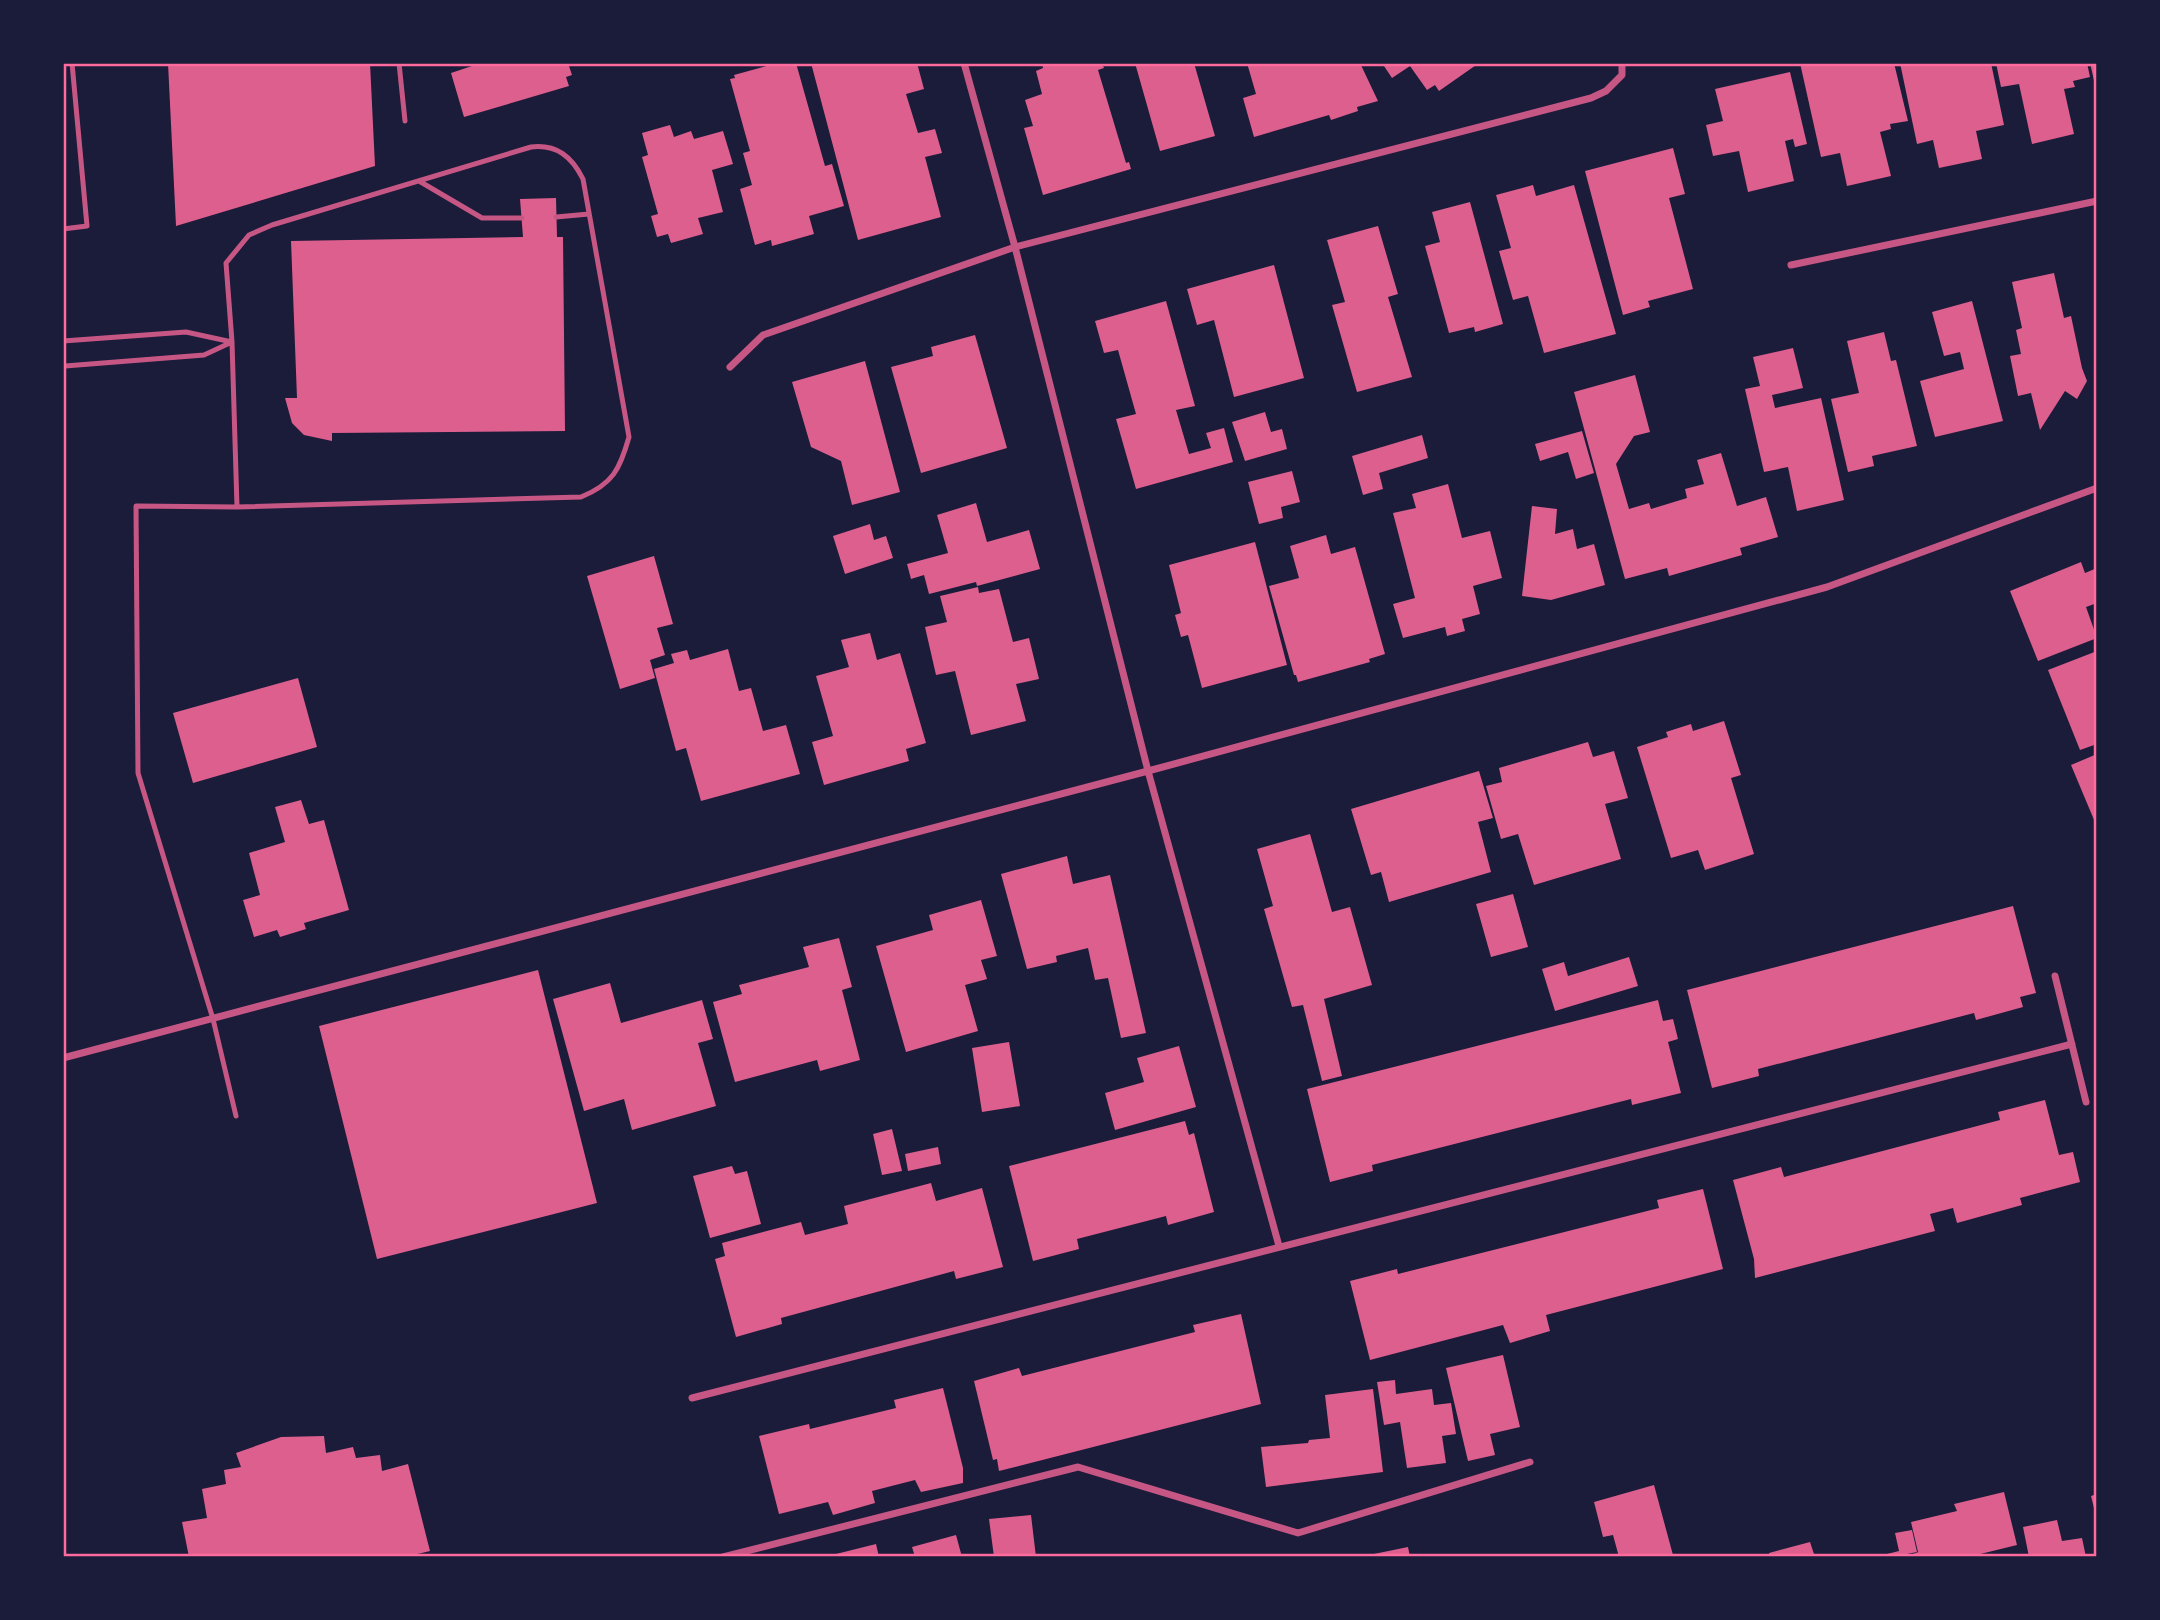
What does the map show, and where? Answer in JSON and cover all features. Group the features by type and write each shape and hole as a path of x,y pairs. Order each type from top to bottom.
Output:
{"street":[{"path":"964,63 1016,247 1148,771 1279,1246"},
{"path":"730,367 763,335 1016,247 1591,99 1606,91 1622,75 1622,63"},
{"path":"1791,265 2096,201 2097,210"},
{"path":"63,1058 1148,771 1828,587 2097,488"},
{"path":"2055,976 2086,1102"},
{"path":"692,1398 2072,1044"},
{"path":"723,1557 1078,1467 1298,1533 1530,1462"}],"lane":[{"path":"63,229 87,226 72,63"},
{"path":"399,63 405,121"},
{"path":"236,1116 213,1019 138,773 136,506 237,508 533,499 581,497 598,490 614,475 623,459 629,437 583,179 576,164 560,150 543,145 272,225 249,235 226,263 232,342 237,508"},
{"path":"418,181 482,218 522,218"},
{"path":"556,217 589,214"},
{"path":"63,341 186,332 232,342"},
{"path":"63,368 204,355 232,342"}],"building":[{"path":"168,63 370,63 375,166 176,226"},
{"path":"481,63 568,63 572,75 566,77 569,86 464,117 451,73"},
{"path":"777,63 796,63 825,166 832,164 844,206 809,216 814,234 772,246 771,240 755,245 740,189 752,185 743,153 750,151 730,79 735,78 734,75"},
{"path":"811,63 917,63 924,89 906,94 918,133 935,129 942,153 925,157 941,217 858,240"},
{"path":"1042,63 1102,63 1104,68 1098,70 1126,163 1129,162 1131,169 1043,195 1024,128 1033,126 1025,100 1042,94 1036,71 1043,68"},
{"path":"1135,63 1194,63 1215,136 1160,151"},
{"path":"1247,63 1360,63 1378,101 1357,107 1358,111 1331,120 1329,115 1254,137 1243,98 1256,94"},
{"path":"1382,63 1479,63 1439,91 1435,85 1427,90 1410,66 1392,78"},
{"path":"1800,63 1894,63 1908,121 1890,124 1891,129 1880,132 1891,176 1847,186 1840,153 1821,157"},
{"path":"1900,63 1991,63 2004,125 1976,131 1982,159 1939,168 1933,140 1917,144"},
{"path":"1996,63 2087,63 2090,77 2073,81 2075,87 2064,89 2074,134 2032,144 2019,84 2001,87"},
{"path":"2090,63 2097,63 2097,89 2096,89"},
{"path":"1790,72 1807,144 1795,147 1793,139 1785,141 1794,181 1748,192 1739,151 1713,156 1706,125 1723,121 1715,89"},
{"path":"670,125 674,137 691,131 694,139 723,131 733,164 712,170 723,212 698,218 703,234 671,243 668,234 657,237 651,216 658,214 642,157 648,155 642,133"},
{"path":"1673,148 1685,194 1669,198 1693,289 1648,301 1650,307 1623,315 1585,171"},
{"path":"1533,185 1536,196 1574,185 1616,334 1544,353 1528,296 1513,300 1499,251 1511,248 1496,195"},
{"path":"556,198 557,237 563,237 565,431 332,433 332,441 304,435 292,423 285,398 297,398 291,241 523,237 520,199"},
{"path":"1470,202 1503,324 1475,332 1474,327 1449,333 1425,246 1440,242 1432,212"},
{"path":"1378,226 1398,294 1388,297 1412,377 1357,392 1332,305 1345,302 1327,240"},
{"path":"1274,265 1304,378 1234,397 1214,320 1197,325 1187,289"},
{"path":"2054,273 2064,318 2071,316 2087,381 2077,399 2065,391 2040,430 2031,393 2018,396 2010,356 2021,354 2016,330 2022,328 2012,282"},
{"path":"1166,301 1195,406 1176,410 1189,454 1211,448 1206,433 1224,428 1233,462 1136,489 1116,419 1136,414 1118,350 1104,353 1095,321"},
{"path":"1972,301 2003,421 1935,437 1920,381 1964,369 1960,352 1944,356 1932,312"},
{"path":"1884,332 1891,361 1896,360 1917,446 1872,456 1874,466 1848,472 1831,399 1859,393 1847,341"},
{"path":"975,335 1007,448 921,473 891,367 933,356 931,347"},
{"path":"1793,348 1803,388 1772,395 1775,408 1821,398 1844,500 1797,511 1788,467 1764,472 1745,389 1760,386 1753,357"},
{"path":"865,361 900,492 852,505 841,461 811,447 792,382"},
{"path":"1635,375 1650,432 1634,436 1616,464 1629,509 1649,503 1651,509 1687,498 1685,489 1704,484 1697,460 1721,453 1737,506 1766,497 1778,537 1740,548 1742,555 1669,576 1667,568 1625,579 1574,392"},
{"path":"1265,412 1271,432 1282,429 1287,449 1245,461 1232,422"},
{"path":"1582,431 1594,473 1576,479 1568,452 1540,461 1535,444"},
{"path":"1422,435 1428,458 1379,473 1383,489 1363,495 1352,456"},
{"path":"1292,471 1300,502 1281,507 1283,518 1259,524 1248,482"},
{"path":"1448,484 1462,538 1490,531 1502,578 1473,586 1480,614 1462,619 1465,631 1447,636 1445,627 1403,638 1393,604 1415,598 1393,513 1416,508 1412,494"},
{"path":"976,503 987,542 1029,530 1040,569 977,586 976,582 929,594 924,575 911,579 907,564 948,553 937,515"},
{"path":"1532,506 1557,509 1555,534 1573,529 1577,549 1594,544 1605,585 1551,600 1522,596"},
{"path":"870,524 874,540 886,536 893,558 845,574 833,536"},
{"path":"1326,535 1331,554 1355,547 1385,654 1369,659 1370,662 1298,682 1269,586 1299,578 1290,546"},
{"path":"1255,542 1287,665 1202,688 1188,635 1181,637 1175,615 1181,613 1169,565"},
{"path":"654,556 673,624 657,628 665,655 650,660 655,678 620,689 587,576"},
{"path":"2081,562 2085,573 2097,568 2097,603 2086,607 2097,638 2038,661 2010,591"},
{"path":"978,587 979,593 999,589 1013,642 1029,638 1039,679 1016,684 1026,721 971,735 955,671 936,675 925,627 947,622 940,596"},
{"path":"870,633 877,660 900,653 926,743 906,749 909,761 824,785 812,742 833,736 816,676 849,667 841,640"},
{"path":"728,649 739,691 751,688 763,731 786,725 800,774 701,801 686,748 676,751 654,669 674,663 671,654 687,650 690,660"},
{"path":"2097,651 2097,744 2080,750 2048,670"},
{"path":"298,678 317,747 193,783 173,713"},
{"path":"1724,721 1741,775 1731,778 1754,854 1705,870 1698,850 1671,858 1637,747 1668,737 1666,732 1691,724 1693,731"},
{"path":"1588,742 1593,757 1614,751 1628,798 1605,804 1621,859 1534,885 1518,834 1501,839 1486,786 1502,782 1499,768"},
{"path":"2097,754 2097,827 2071,765"},
{"path":"1479,771 1493,818 1478,822 1491,872 1389,902 1381,872 1371,875 1351,809"},
{"path":"301,800 309,824 324,820 349,910 304,923 306,929 280,937 277,930 254,937 243,900 260,895 249,853 285,842 275,807"},
{"path":"1310,834 1332,912 1350,907 1372,985 1324,999 1342,1076 1322,1081 1303,1005 1292,1007 1264,909 1273,906 1257,849"},
{"path":"1067,856 1073,884 1110,875 1146,1033 1121,1038 1108,978 1095,980 1088,948 1056,956 1057,962 1027,969 1001,874"},
{"path":"1513,894 1528,947 1491,957 1476,904"},
{"path":"981,900 997,956 981,960 987,979 965,985 978,1031 906,1052 876,946 933,930 929,915"},
{"path":"2013,906 2036,993 2020,997 2023,1007 1976,1020 1974,1013 1758,1069 1759,1076 1712,1088 1687,990"},
{"path":"839,938 852,987 842,990 860,1060 820,1071 817,1060 735,1082 713,1002 742,994 739,985 809,967 803,947"},
{"path":"1629,957 1638,986 1555,1011 1542,969 1564,962 1568,976"},
{"path":"538,970 597,1203 377,1259 319,1026"},
{"path":"610,983 621,1023 702,1000 713,1039 698,1043 716,1106 632,1130 624,1099 584,1111 553,999"},
{"path":"1658,1000 1663,1021 1673,1019 1678,1039 1668,1042 1681,1093 1632,1105 1631,1099 1372,1165 1373,1171 1330,1182 1307,1089"},
{"path":"1009,1042 1020,1106 982,1112 972,1048"},
{"path":"1179,1046 1196,1107 1115,1130 1105,1093 1144,1082 1137,1058"},
{"path":"2045,1100 2059,1155 2073,1152 2080,1182 2020,1198 2022,1205 1957,1223 1953,1208 1930,1214 1935,1231 1755,1278 1754,1259 1733,1180 1781,1167 1784,1177 2000,1120 1998,1112"},
{"path":"1185,1121 1189,1135 1194,1133 1214,1212 1168,1225 1166,1216 1077,1239 1079,1249 1033,1261 1009,1166"},
{"path":"892,1129 902,1171 882,1175 873,1134"},
{"path":"938,1147 941,1164 908,1171 905,1154"},
{"path":"732,1166 735,1174 747,1171 761,1224 710,1238 693,1176"},
{"path":"931,1183 936,1201 982,1188 1003,1267 956,1279 954,1271 781,1318 782,1324 736,1337 715,1259 725,1256 722,1243 801,1222 805,1235 848,1224 844,1206"},
{"path":"1703,1189 1723,1269 1546,1315 1550,1331 1510,1343 1503,1325 1370,1360 1350,1281 1397,1269 1398,1274 1659,1208 1657,1200"},
{"path":"1241,1314 1261,1404 999,1471 997,1459 993,1460 974,1381 1019,1368 1022,1376 1195,1332 1193,1325"},
{"path":"1503,1355 1520,1427 1490,1434 1495,1455 1468,1461 1446,1368"},
{"path":"1395,1380 1396,1394 1432,1389 1434,1405 1451,1403 1456,1434 1442,1436 1446,1463 1407,1468 1400,1422 1384,1425 1377,1382"},
{"path":"943,1388 963,1468 963,1483 921,1492 915,1480 872,1491 875,1503 833,1515 828,1502 779,1514 759,1436 809,1424 810,1429 896,1408 894,1400"},
{"path":"1373,1389 1383,1472 1266,1487 1261,1447 1308,1443 1309,1440 1330,1438 1325,1395"},
{"path":"324,1436 326,1453 353,1447 356,1458 380,1455 382,1471 408,1464 430,1551 405,1557 189,1557 182,1522 207,1518 202,1489 226,1484 224,1470 241,1467 236,1453 281,1437"},
{"path":"1654,1485 1673,1555 1619,1557 1613,1535 1603,1537 1594,1502"},
{"path":"2004,1492 2017,1545 1968,1557 1914,1557 1913,1554 1921,1551 1918,1552 1911,1522 1957,1511 1954,1504"},
{"path":"2097,1494 2097,1516 2096,1516 2091,1496"},
{"path":"1031,1515 1036,1557 994,1557 989,1519"},
{"path":"2057,1520 2062,1541 2082,1538 2086,1557 2029,1557 2023,1527"},
{"path":"1912,1530 1917,1552 1907,1554 1907,1557 1875,1557 1899,1551 1895,1533"},
{"path":"956,1535 962,1557 915,1557 912,1547"},
{"path":"1810,1542 1815,1557 1770,1557 1769,1553"},
{"path":"876,1544 879,1557 828,1557 828,1556"},
{"path":"1408,1547 1410,1557 1364,1557 1364,1556"}]}
